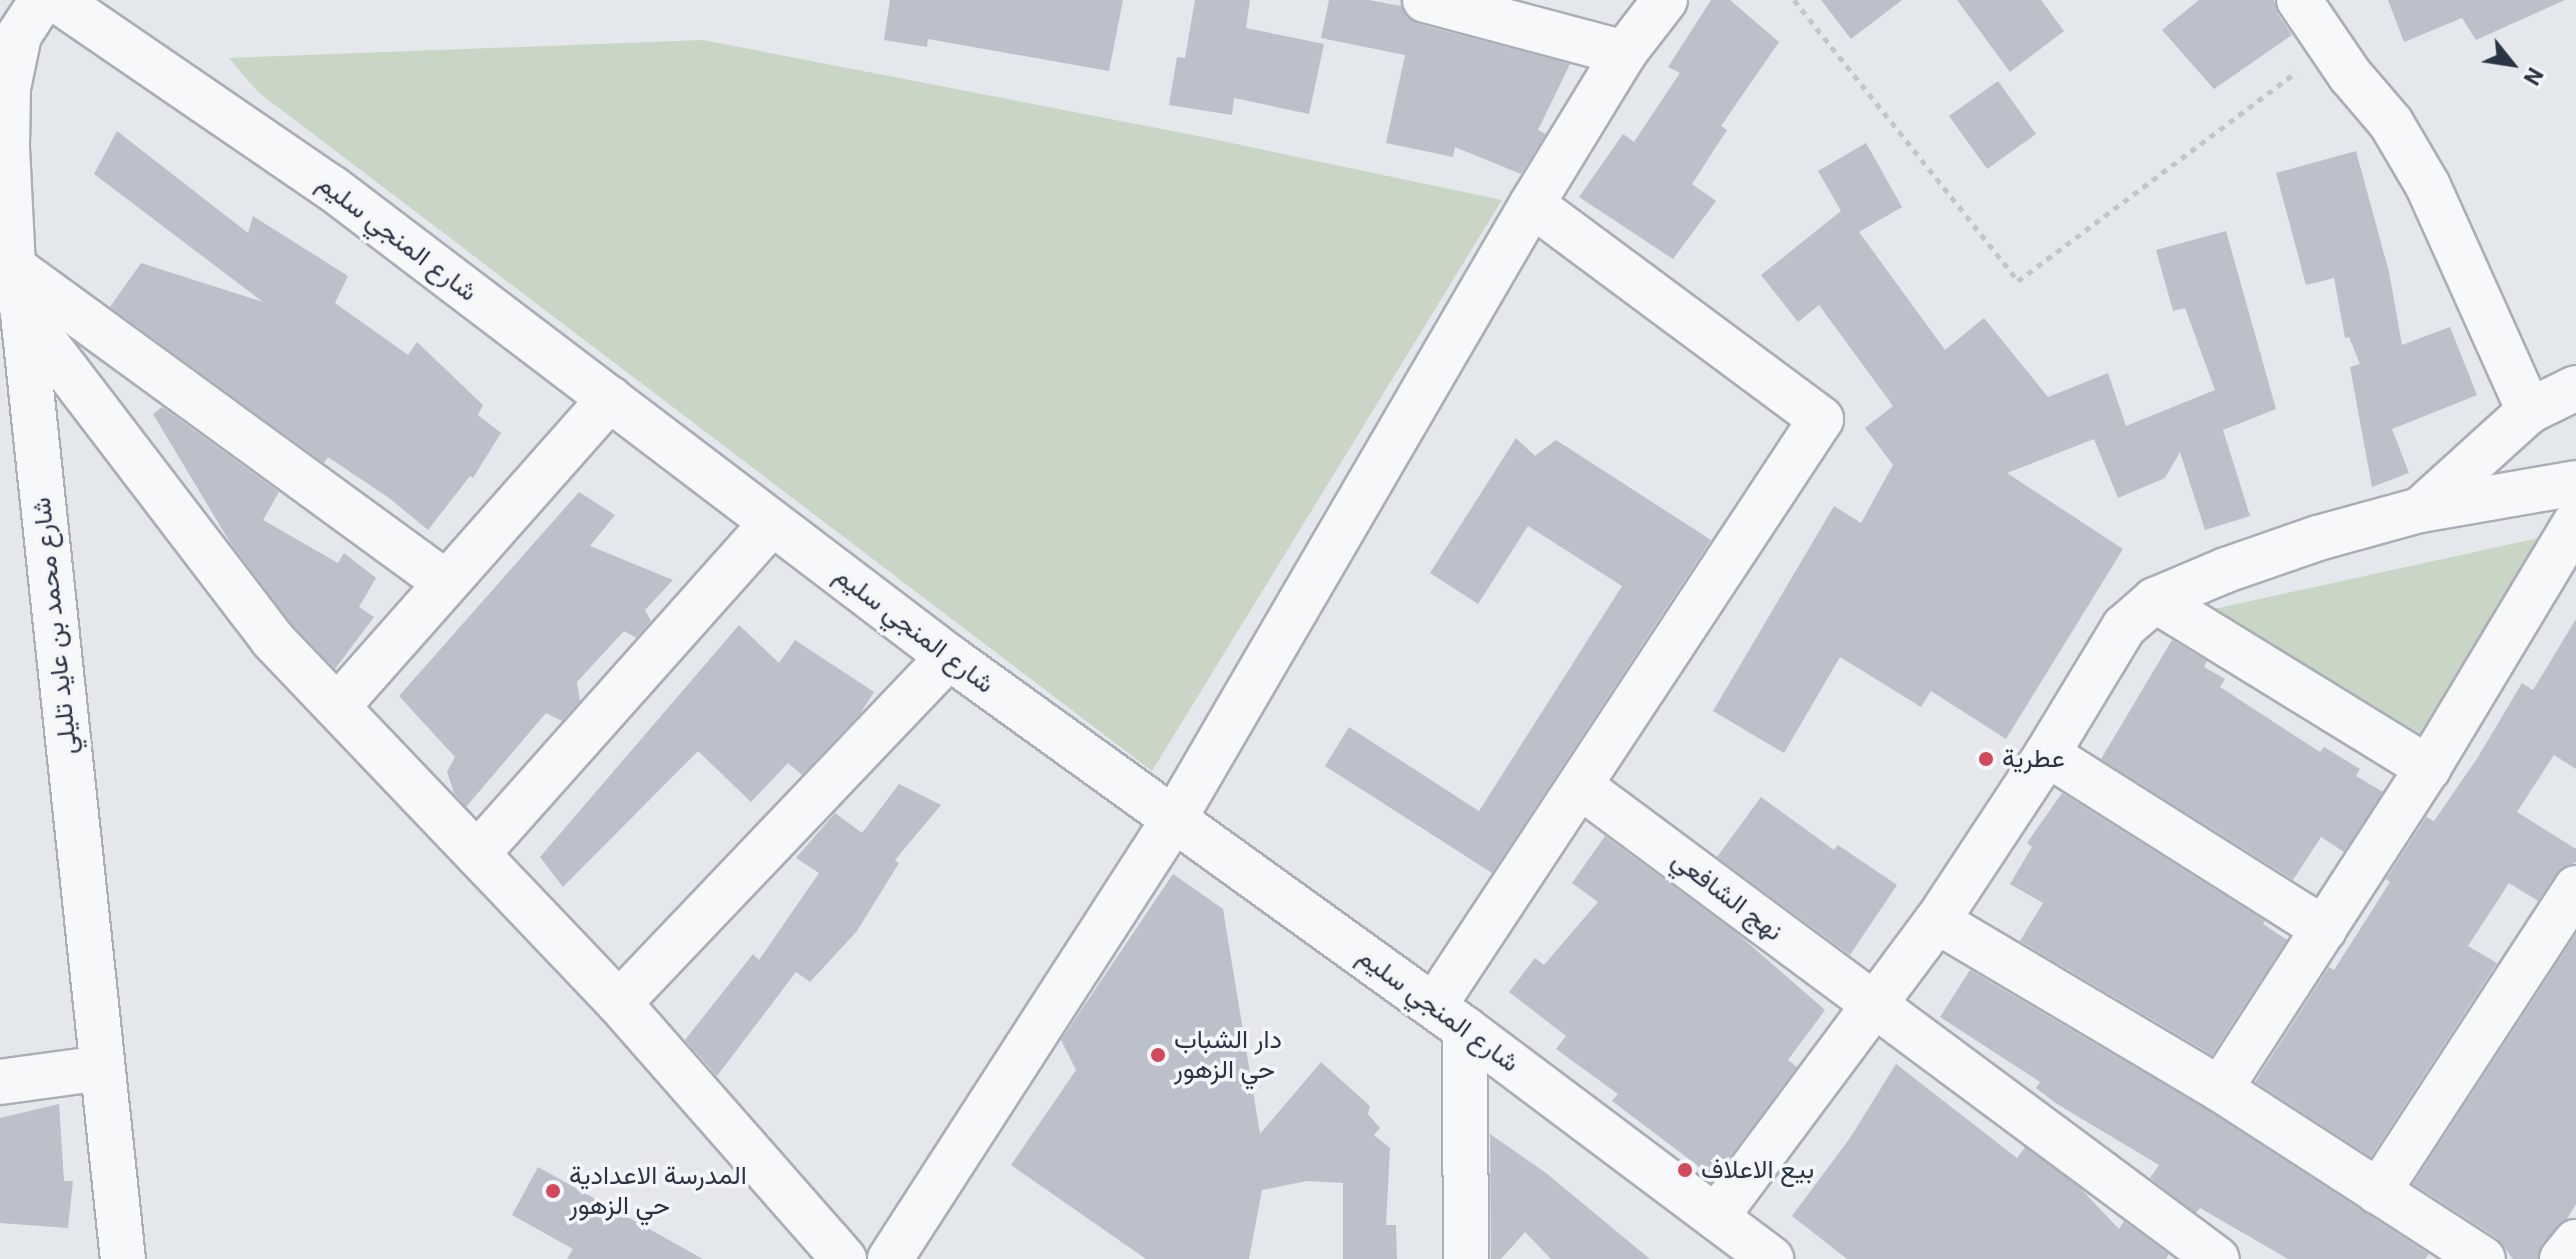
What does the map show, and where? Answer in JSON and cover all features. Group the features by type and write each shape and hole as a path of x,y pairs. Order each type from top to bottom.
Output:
{"street":[{"name":"شارع محمد بن عايد تليلي","path":"42,0 19,35 8,88 7,148 13,267 23,313 123,1259"},
{"name":"شارع المنجي سليم","path":"57,0 332,188 949,657 1450,1017 1771,1259"},
{"path":"1425,0 1624,53"},
{"path":"890,1259 1174,819 1532,204 1624,53 1665,0"},
{"path":"2299,0 2330,46 2391,123 2428,186 2529,411"},
{"path":"1466,1259 1450,1017 1580,786 1821,419 1532,204"},
{"path":"13,267 445,582"},
{"path":"23,313 272,639 619,1003 844,1259"},
{"path":"2420,510 2529,411 2576,388"},
{"path":"337,707 610,398"},
{"path":"1716,1217 1937,921 2047,754 2124,627 2155,600 2318,538 2420,510 2576,483"},
{"path":"2220,1089 2428,768 2576,522"},
{"path":"477,854 771,524"},
{"path":"2155,600 2428,768"},
{"path":"619,1003 949,657"},
{"path":"2047,754 2324,929"},
{"name":"نهج الشافعي","path":"1580,786 2217,1259"},
{"path":"2378,1192 2576,888"},
{"path":"1937,921 2220,1089 2483,1259"},
{"path":"0,1082 102,1068"},
{"path":"2562,1259 2576,1242"}],"path":[{"path":"1794,0 2018,281 2330,46"}],"green space":[{"path":"703,40 1198,136 1502,200 1152,771 258,92 229,58"},
{"path":"2557,534 2424,736 2214,609"}],"building":[{"path":"890,0 1123,0 1109,71 928,39 927,47 884,40"},
{"path":"1195,0 1250,0 1246,28 1324,44 1309,114 1234,98 1232,115 1169,105 1177,57 1185,58"},
{"path":"1329,0 1369,0 1401,6 1407,17 1419,24 1570,64 1538,130 1546,134 1521,174 1455,147 1453,157 1386,143 1405,55 1321,38"},
{"path":"1711,0 1730,0 1779,42 1721,126 1727,130 1692,184 1716,201 1673,259 1579,197 1623,134 1634,142 1680,73 1668,67"},
{"path":"1821,0 1902,0 1851,39"},
{"path":"1957,0 2041,0 2064,31 2010,72"},
{"path":"2199,0 2274,0 2278,14 2292,35 2214,89 2162,30"},
{"path":"2388,0 2565,0 2476,40 2462,18 2404,42"},
{"path":"1998,81 2036,134 1987,169 1949,116"},
{"path":"117,131 248,233 253,216 348,276 335,303 408,355 417,342 483,405 478,415 501,433 473,478 470,476 428,530 389,498 328,457 324,463 110,307 141,263 263,302 94,174"},
{"path":"1866,143 1902,207 1859,232 1945,350 1984,318 2048,397 2108,373 2126,426 2215,390 2185,308 2173,311 2156,250 2226,231 2276,409 2223,430 2250,516 2205,530 2180,452 2165,478 2118,498 2094,439 2007,473 2123,549 2006,739 1931,691 1921,707 1840,657 1784,753 1713,711 1834,506 1861,523 1893,465 1865,428 1893,406 1819,305 1798,322 1761,275 1841,211 1818,171"},
{"path":"2356,151 2389,272 2402,345 2450,327 2477,395 2392,429 2409,473 2372,487 2350,367 2360,364 2349,337 2345,338 2334,278 2306,285 2276,173"},
{"path":"162,407 279,492 263,520 338,563 344,553 376,578 359,607 374,617 335,669 291,623 231,544 153,414"},
{"path":"1516,438 1535,456 1556,440 1711,540 1492,873 1325,766 1349,727 1479,811 1622,586 1528,526 1478,604 1430,573"},
{"path":"579,492 615,515 590,546 673,580 645,610 651,621 636,638 624,631 577,682 580,701 562,721 546,713 466,807 454,793 447,772 455,757 399,696"},
{"path":"2576,619 2576,769 2554,755 2517,812 2576,849 2576,862 2556,874 2538,901 2509,883 2468,946 2497,963 2371,1157 2255,1082 2329,967 2334,970 2390,882 2386,879 2426,817 2434,821 2478,757 2522,683 2533,690"},
{"path":"739,625 779,663 795,640 874,692 860,714 802,775 788,763 751,802 698,751 563,887 540,857"},
{"path":"2172,640 2207,661 2204,667 2225,679 2220,687 2320,752 2324,747 2360,769 2356,776 2383,792 2344,852 2321,837 2293,880 2101,759"},
{"path":"899,784 941,805 895,860 899,863 857,931 810,982 796,972 717,1076 685,1040 753,954 759,960 819,873 796,858 835,813 862,833"},
{"path":"2062,793 2265,921 2263,924 2287,940 2212,1055 2020,941 2043,903 2010,884 2032,847 2027,843"},
{"path":"1761,797 1834,850 1838,845 1897,885 1850,955 1717,857"},
{"path":"1605,836 1739,935 1825,1010 1788,1060 1797,1067 1714,1178 1612,1101 1618,1094 1556,1049 1566,1036 1509,992 1535,958 1544,965 1598,902 1572,883"},
{"name":"دار الشباب حي الزهور","path":"1173,874 1223,909 1260,1134 1321,1062 1370,1106 1368,1114 1380,1128 1374,1135 1390,1148 1386,1225 1396,1225 1397,1259 1343,1259 1343,1183 1307,1181 1262,1190 1249,1259 1146,1259 1011,1165 1076,1070 1061,1040"},
{"path":"2576,934 2576,1204 2567,1219 2543,1243 2538,1259 2513,1259 2497,1238 2413,1184"},
{"path":"1970,970 2207,1110 2429,1254 2425,1259 2288,1259 2200,1208 2196,1213 2150,1178 2159,1165 2057,1104 2036,1088 2040,1082 1940,1017"},
{"path":"1896,1064 2017,1158 2025,1147 2080,1188 2119,1229 2124,1221 2169,1254 2166,1259 1847,1259 1792,1216 1850,1138"},
{"path":"59,1104 64,1181 73,1181 68,1228 0,1223 0,1118"},
{"path":"1490,1134 1546,1173 1650,1259 1551,1259 1525,1232 1501,1259 1491,1259"},
{"name":"المدرسة الاعدادية حي الزهور","path":"538,1167 703,1259 567,1259 573,1249 512,1215"}],"place":[{"name":"عطرية","path":"1986,759"},
{"name":"دار الشباب حي الزهور","path":"1158,1055"},
{"name":"بيع الاعلاف","path":"1685,1170"},
{"name":"المدرسة الاعدادية حي الزهور","path":"553,1191"}]}
